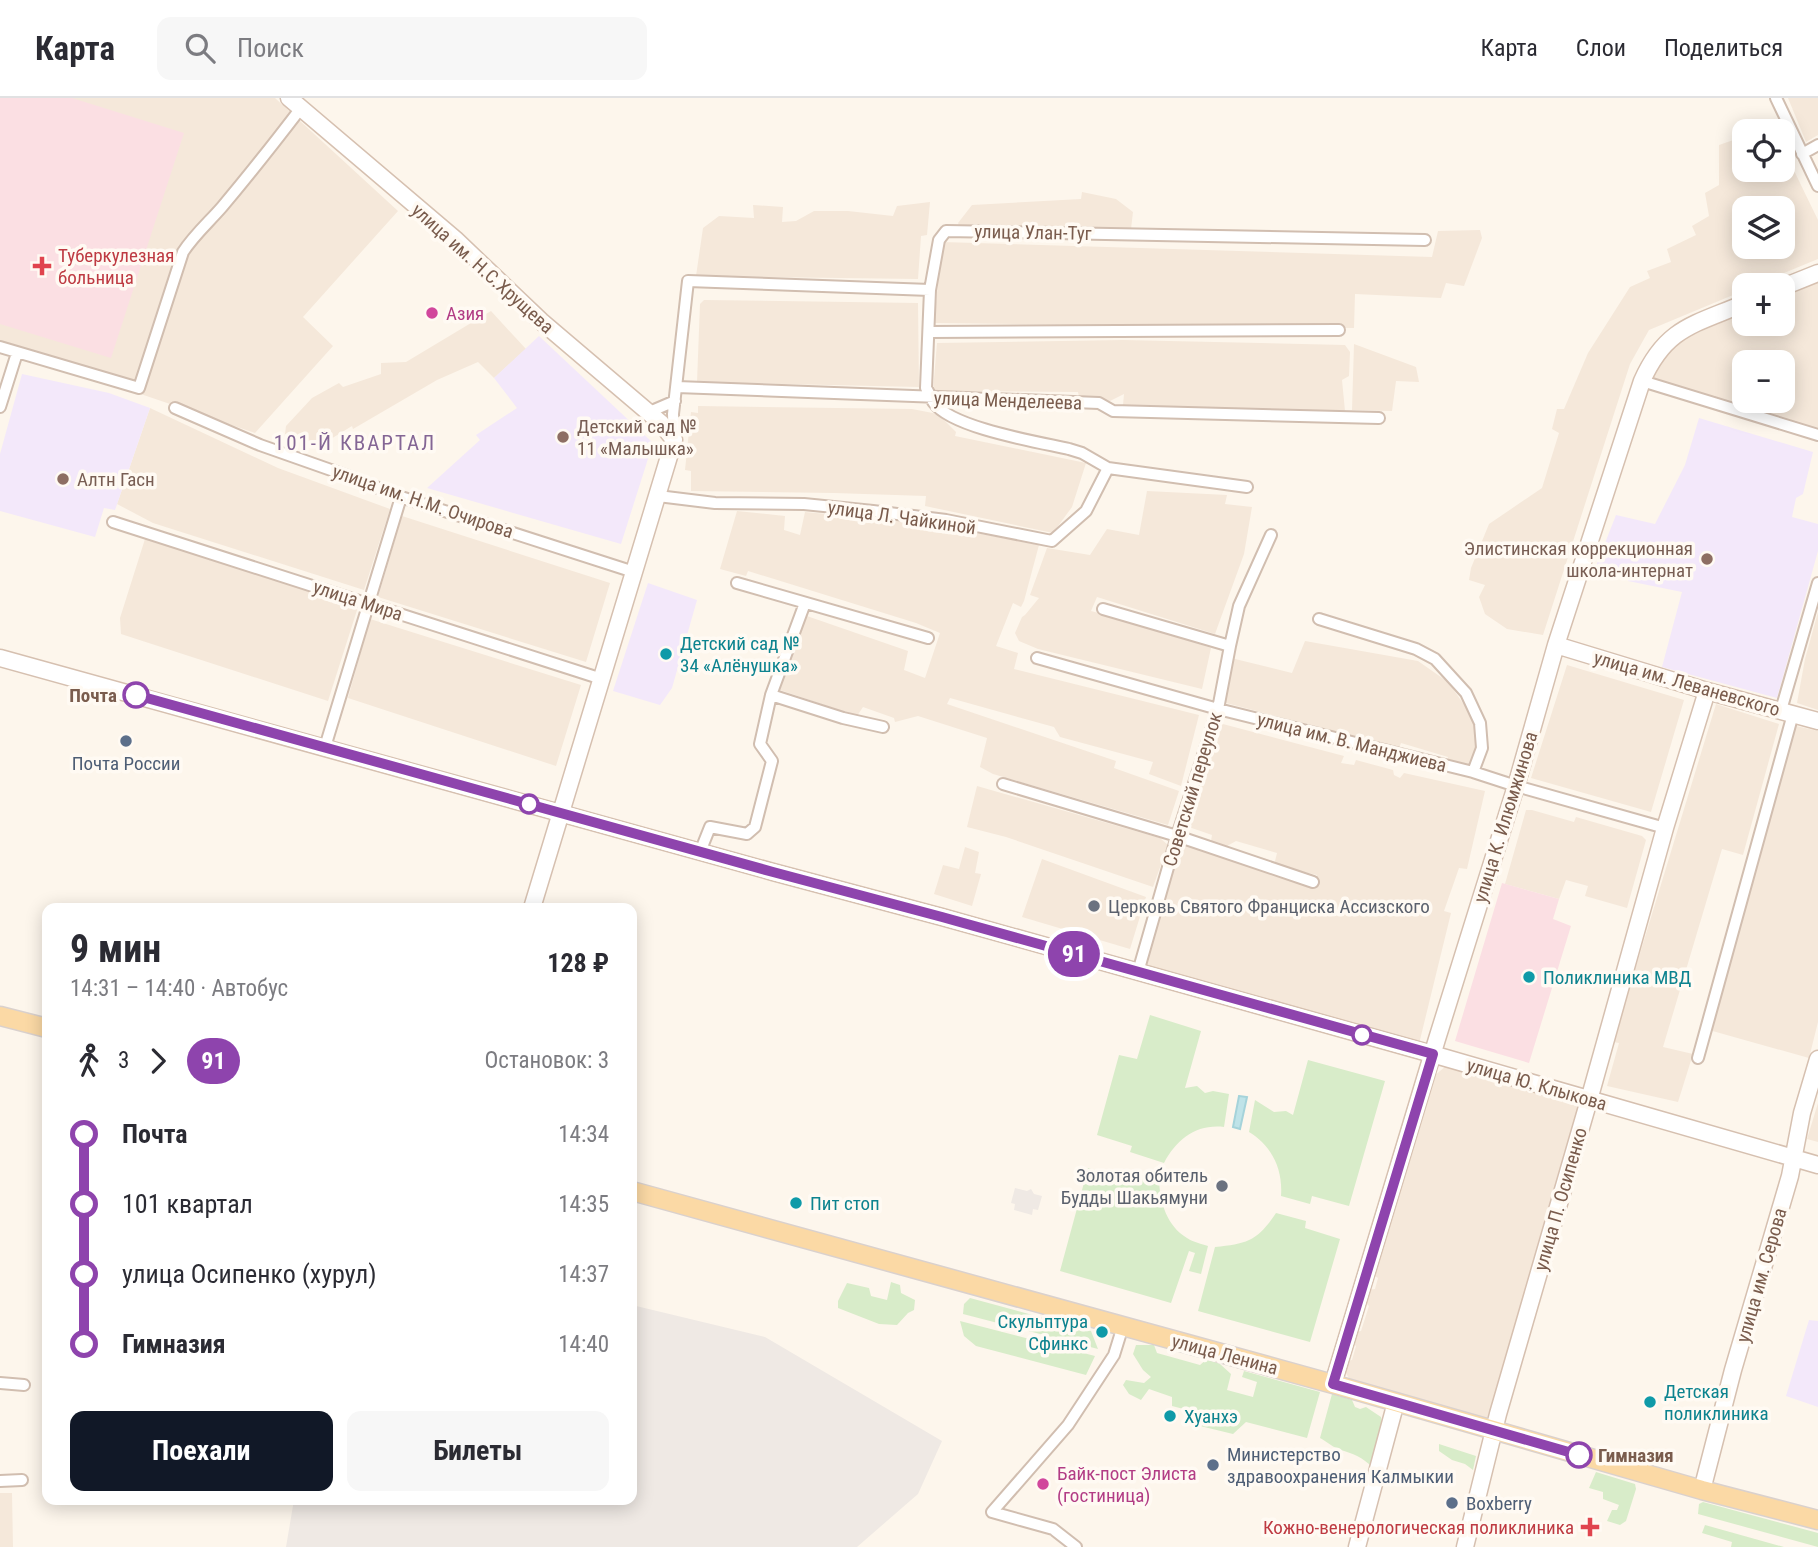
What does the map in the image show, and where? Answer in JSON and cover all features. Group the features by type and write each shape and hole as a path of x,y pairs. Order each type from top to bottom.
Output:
{"main road":[{"name":"улица им. Н.С.Хрущева","path":"295,103 455,239 541,321 661,423 674,440"},
{"path":"1795,282 1818,273"},
{"name":"улица К. Илюмжинова","path":"1333,1384 1516,786 1556,645 1642,381 1656,354 1667,341 1680,331 1732,309"},
{"path":"534,903 674,440"},
{"name":"улица им. Леваневского","path":"1556,645 1707,691 1818,721"},
{"name":"улица Ю. Клыкова","path":"0,658 1433,1054 1818,1165"},
{"name":"улица П. Осипенко","path":"1465,1547 1495,1430 1665,828 1707,691"},
{"path":"0,1016 42,1027"},
{"name":"улица им. Серова","path":"1702,1490 1794,1157 1802,1113 1818,1059"},
{"name":"улица Ленина","path":"637,1192 1333,1384 1702,1490 1818,1520"},
{"path":"1357,1547 1396,1402"}],"street":[{"path":"1776,98 1818,186"},
{"path":"0,347 139,388 183,252 261,161 295,103"},
{"path":"1802,153 1818,145"},
{"name":"улица Улан-Туг","path":"930,290 939,240 946,231 1425,240"},
{"path":"674,440 673,414 688,281 930,290 926,388 933,402 951,416 974,426 1082,453 1108,468 1247,487"},
{"path":"929,332 1339,330"},
{"path":"0,407 16,353"},
{"path":"1642,381 1818,435"},
{"name":"улица Менделеева","path":"677,387 1099,403 1114,411 1379,418"},
{"path":"647,412 675,401"},
{"name":"улица им. Н.М. Очирова","path":"175,408 260,445 401,497 634,572"},
{"name":"улица Л. Чайкиной","path":"658,496 715,503 804,504 873,511 946,520 1052,541 1086,511 1108,468"},
{"path":"325,747 401,497"},
{"name":"улица Мира","path":"114,522 602,679"},
{"name":"Советский переулок","path":"1138,972 1177,836 1218,709 1239,606 1271,535"},
{"path":"737,583 928,638"},
{"path":"1699,1058 1818,583"},
{"path":"700,852 710,827 747,834 755,827 772,761 760,744 771,695 805,603"},
{"path":"1103,609 1230,646"},
{"path":"1319,619 1416,649 1435,659 1465,693 1480,723 1482,748 1473,772"},
{"name":"улица им. В. Манджиева","path":"1037,658 1218,709 1473,772 1665,828"},
{"path":"771,695 843,719 883,727"},
{"path":"1003,784 1177,836 1313,882"},
{"path":"1076,1547 1054,1530 992,1512 1068,1425 1114,1355 1123,1326"},
{"path":"0,1383 24,1385"},
{"path":"0,1481 22,1480"}],"shaded area":[{"path":"0,98 275,98 398,211 303,317 333,346 255,433 0,346"},
{"path":"0,98 72,98 184,133 111,358 0,324"},
{"path":"1788,98 1818,98 1818,135 1806,142"},
{"path":"1732,140 1732,182 1795,182 1795,173 1818,220 1818,259 1784,273 1732,273 1732,295 1649,330 1630,364 1543,635 1507,629 1485,614 1479,597 1485,585 1469,580 1471,568 1489,524 1542,488 1559,433 1552,429 1557,409 1564,409 1588,353 1630,287 1650,278 1647,271 1671,262 1667,249 1696,235 1692,226 1709,216 1705,193 1719,185 1719,145"},
{"path":"1082,192 1116,199 1133,212 1131,229 960,227 958,223 972,205 1081,199"},
{"path":"930,202 927,235 921,236 918,279 696,276 703,228 719,216 754,218 753,205 783,207 782,222 796,221 814,211 848,211 893,216 897,206"},
{"path":"1480,230 1482,238 1464,286 1446,283 1441,298 1355,294 1354,328 934,323 942,242 1432,257 1438,231"},
{"path":"1818,282 1818,429 1764,413 1795,413 1795,350 1732,350 1732,403 1650,379 1654,365 1678,341 1732,318 1732,336 1795,336 1795,292"},
{"path":"704,300 918,303 919,387 697,382 700,304"},
{"path":"491,311 526,349 494,378 478,362 437,380 321,445 285,434 286,426 312,398 339,383 343,387 381,374 381,363 406,362"},
{"name":"Детский сад № 11 «Малышка»","path":"539,336 653,443 621,544 427,488 480,440 476,435 517,408 494,378"},
{"path":"1123,340 1345,345 1350,352 1349,376 1342,380 1345,411 1123,405 1124,394 1110,401 1079,397 1078,392 933,391 937,343"},
{"path":"1354,344 1416,367 1419,382 1396,381 1392,411 1352,410"},
{"name":"Алтн Гасн","path":"22,374 109,393 150,408 115,510 104,508 95,537 0,511 0,454"},
{"path":"698,406 912,409 938,414 956,432 955,436 1086,463 1072,507 1053,533 925,506 926,496 691,491 691,471 685,470 691,412 698,413"},
{"path":"150,408 278,468 390,509 364,590 153,523 117,504"},
{"name":"Элистинская коррекционная школа-интернат","path":"1699,418 1813,452 1803,494 1796,498 1792,517 1818,524 1818,551 1777,698 1662,667 1682,592 1628,581 1626,574 1596,566 1616,515 1655,524 1685,465"},
{"path":"1147,491 1227,495 1225,504 1252,507 1244,554 1215,634 1097,597 1091,611 1151,627 1211,648 1202,689 1038,649 1019,641 1015,633 1022,617 1039,598 1030,595 1047,548 1090,555 1107,529 1139,535"},
{"path":"737,511 785,516 784,530 800,535 805,512 923,523 1039,545 1024,601 1021,607 1013,603 996,646 1018,653 1014,669 1199,715 1181,786 1149,774 1153,762 1060,737 1054,727 950,698 947,704 1116,761 1114,768 1179,791 1168,825 993,774 980,767 987,738 918,716 895,722 894,718 863,707 857,716 780,690 804,615 908,651 904,670 925,678 940,633 916,623 748,571 746,576 720,569"},
{"path":"402,516 610,583 586,662 378,597"},
{"path":"145,539 358,607 328,701 121,634 120,618"},
{"path":"648,583 697,600 672,688 660,705 613,691"},
{"path":"1818,612 1818,710 1797,703"},
{"path":"370,619 581,685 556,766 348,698"},
{"path":"1305,641 1418,661 1448,682 1477,723 1479,745 1471,767 1447,761 1448,757 1401,743 1399,748 1222,702 1231,658 1292,673"},
{"path":"1567,665 1684,700 1651,812 1531,778"},
{"path":"1716,704 1779,724 1743,855 1722,849 1663,1047 1693,1054 1678,1102 1607,1086 1619,1043 1613,1042"},
{"path":"1219,723 1344,756 1341,763 1354,765 1356,760 1393,770 1394,775 1400,778 1404,773 1485,791 1467,869 1459,868 1444,911 1451,913 1419,1044 1148,968 1146,963 1180,843 1314,889 1317,875 1274,865 1277,853 1236,841 1227,846 1211,841 1212,835 1186,826"},
{"path":"1792,725 1818,731 1818,1022 1809,1058 1709,1030"},
{"path":"977,786 1160,838 1168,845 1153,887 1006,837 967,827"},
{"path":"1526,810 1574,822 1576,817 1642,836 1646,840 1627,908 1585,896 1588,886 1566,880 1559,899 1505,884"},
{"path":"965,847 979,852 975,873 981,874 972,906 934,894 943,865 959,869"},
{"path":"1042,859 1146,897 1130,949 1022,917"},
{"path":"1502,883 1559,899 1553,919 1571,926 1529,1063 1455,1041"},
{"path":"1446,1066 1577,1103 1581,1117 1494,1416 1488,1420 1350,1380 1343,1368 1345,1361 1352,1360 1356,1346 1351,1342 1354,1332 1361,1331 1369,1306 1364,1301 1367,1290 1375,1289 1378,1278 1372,1274 1434,1076"},
{"path":"1818,1103 1818,1142 1807,1139"},
{"path":"1015,1188 1027,1191 1031,1189 1034,1194 1042,1196 1038,1210 1033,1209 1032,1215 1014,1210 1015,1204 1011,1203"},
{"path":"637,1306 765,1337 942,1441 918,1494 857,1547 286,1547 293,1505 637,1505"},
{"path":"1809,1320 1818,1321 1818,1407 1786,1396"},
{"path":"0,1493 12,1493 13,1547 0,1547"}],"green space":[{"path":"1150,1015 1201,1031 1185,1088 1197,1086 1205,1093 1213,1091 1229,1094 1224,1127 1205,1128 1188,1135 1164,1163 1130,1152 1132,1146 1097,1135 1119,1055 1137,1059"},
{"path":"1308,1060 1385,1081 1349,1206 1312,1196 1310,1204 1281,1196 1278,1168 1270,1151 1249,1132 1255,1100 1274,1112 1286,1111 1293,1115"},
{"path":"1088,1168 1123,1178 1125,1170 1159,1180 1163,1205 1174,1227 1189,1239 1208,1246 1201,1274 1189,1271 1195,1253 1189,1251 1171,1303 1060,1271"},
{"path":"1276,1213 1306,1221 1305,1228 1340,1239 1310,1342 1198,1311 1215,1247 1251,1239 1264,1229"},
{"path":"891,1282 900,1285 901,1293 915,1300 914,1310 897,1325 879,1324 838,1308 838,1301 847,1283 869,1288 871,1296 887,1300"},
{"path":"970,1298 1091,1331 1098,1349 963,1314 964,1304"},
{"path":"960,1321 1095,1356 1086,1375 976,1346 964,1336"},
{"path":"1136,1345 1154,1345 1157,1353 1200,1365 1207,1359 1220,1364 1231,1374 1227,1390 1253,1397 1257,1382 1242,1377 1244,1371 1320,1392 1307,1438 1246,1422 1233,1434 1196,1425 1199,1413 1172,1406 1172,1397 1149,1389 1141,1400 1129,1394 1123,1385 1126,1380 1144,1383 1151,1377 1133,1354"},
{"path":"1332,1394 1352,1400 1355,1407 1366,1407 1381,1417 1383,1432 1372,1467 1358,1456 1336,1448 1320,1438"},
{"path":"1439,1444 1476,1456 1473,1470 1439,1451"},
{"path":"1596,1472 1635,1484 1636,1489 1626,1521 1620,1525 1607,1521 1612,1510 1617,1510 1619,1505 1603,1499 1603,1492 1589,1488"},
{"path":"1703,1502 1818,1533 1818,1547 1698,1514 1699,1504"},
{"path":"1705,1525 1784,1547 1731,1547 1732,1542 1702,1533"}],"water":[{"path":"1239,1096 1247,1097 1240,1129 1233,1127"}],"bus line":[{"name":"91","path":"136,695 1433,1054 1333,1384 1579,1455"}],"place":[{"name":"Туберкулезная больница","path":"42,266"},
{"name":"Азия","path":"432,313"},
{"name":"Детский сад № 11 «Малышка»","path":"563,437"},
{"name":"Алтн Гасн","path":"63,479"},
{"name":"Элистинская коррекционная школа-интернат","path":"1707,559"},
{"name":"Детский сад № 34 «Алёнушка»","path":"666,654"},
{"name":"Почта","path":"136,695"},
{"name":"Почта России","path":"126,741"},
{"name":"Церковь Святого Франциска Ассизского","path":"1094,906"},
{"name":"Поликлиника МВД","path":"1529,977"},
{"name":"Золотая обитель Будды Шакьямуни","path":"1222,1186"},
{"name":"Пит стоп","path":"796,1203"},
{"name":"Скульптура Сфинкс","path":"1102,1332"},
{"name":"Детская поликлиника","path":"1650,1402"},
{"name":"Хуанхэ","path":"1170,1416"},
{"name":"Гимназия","path":"1579,1455"},
{"name":"Министерство здравоохранения Калмыкии","path":"1213,1465"},
{"name":"Байк-пост Элиста (гостиница)","path":"1043,1484"},
{"name":"Boxberry","path":"1452,1503"},
{"name":"Кожно-венерологическая поликлиника","path":"1590,1527"}],"district":[{"name":"101-Й КВАРТАЛ","path":"355,443"}]}
